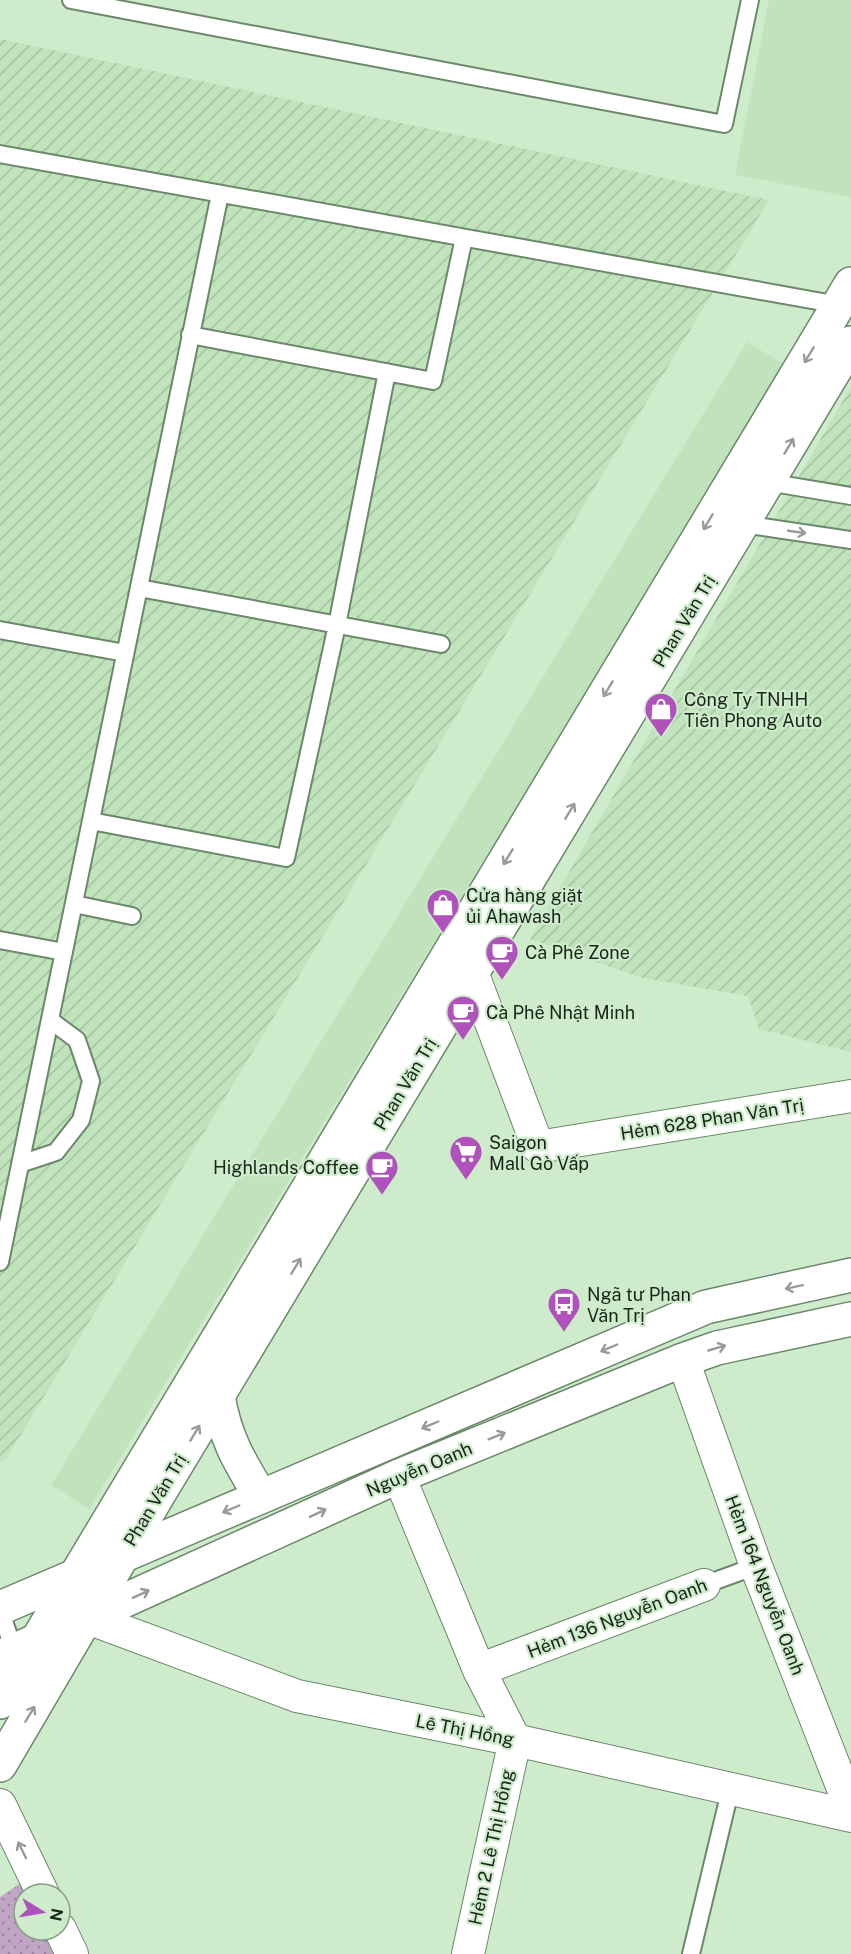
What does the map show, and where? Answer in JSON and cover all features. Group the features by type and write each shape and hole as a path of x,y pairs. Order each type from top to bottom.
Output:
{"main road":[{"name":"Phan Văn Trị","path":"0,1765 218,1396 462,961 847,300"},
{"name":"Phan Văn Trị","path":"0,1702 17,1650 76,1575 462,961 742,524 851,343"},
{"name":"Nguyễn Oanh","path":"0,1608 706,1306 851,1275"},
{"name":"Nguyễn Oanh","path":"17,1650 399,1476 683,1360 717,1348 851,1319"},
{"path":"218,1396 222,1420 229,1441 261,1497"}],"street":[{"name":"Hẻm 628 Phan Văn Trị","path":"462,961 538,1147 851,1096"},
{"name":"Hẻm 164 Nguyễn Oanh","path":"683,1360 756,1566 851,1809"},
{"path":"399,1476 478,1670 515,1740"},
{"name":"Hẻm 136 Nguyễn Oanh","path":"478,1670 704,1585"},
{"name":"Lê Thị Hồng","path":"88,1618 297,1696 515,1740 731,1787 851,1816"},
{"name":"Hẻm 2 Lê Thị Hồng","path":"468,1954 515,1740"},
{"path":"0,1805 37,1882"}],"lane":[{"path":"71,0 724,124 750,0"},
{"path":"0,154 464,237 847,300"},
{"path":"0,1262 220,194"},
{"path":"190,335 433,381 464,237"},
{"path":"91,821 286,858 387,372"},
{"path":"767,482 851,496"},
{"path":"742,524 851,540"},
{"path":"139,588 441,644"},
{"path":"0,630 125,653"},
{"path":"74,904 132,916"},
{"path":"0,940 64,952"},
{"path":"20,1164 56,1152 81,1120 91,1081 77,1040 50,1020"},
{"name":"Hẻm 136 Nguyễn Oanh","path":"704,1585 756,1566"},
{"path":"0,1608 17,1650"},
{"path":"691,1954 731,1787"}],"shaded area":[{"path":"769,0 851,0 851,197 735,175"},
{"path":"0,39 769,200 6,1459 0,1461"},
{"path":"747,342 785,365 89,1509 51,1485"},
{"path":"851,387 851,1052 759,1029 748,996 642,978 530,939"},
{"path":"12,1889 12,1942 54,1942 60,1954 0,1954 0,1897"}],"place":[{"name":"Công Ty TNHH Tiên Phong Auto","path":"661,738"},
{"name":"Cửa hàng giặt ủi Ahawash","path":"443,934"},
{"name":"Cà Phê Zone","path":"502,981"},
{"name":"Cà Phê Nhật Minh","path":"463,1041"},
{"name":"Saigon Mall Gò Vấp","path":"466,1181"},
{"name":"Highlands Coffee","path":"382,1196"},
{"name":"Ngã tư Phan Văn Trị","path":"564,1333"}]}
